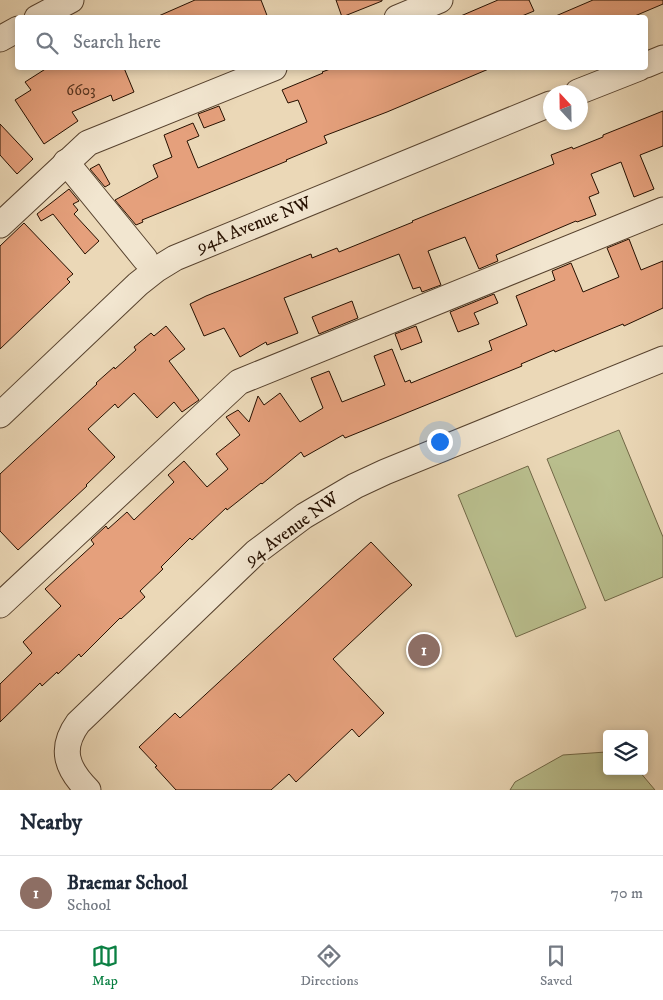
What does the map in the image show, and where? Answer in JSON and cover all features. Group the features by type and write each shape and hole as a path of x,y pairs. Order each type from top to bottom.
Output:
{"street":[{"path":"43,15 71,0"},
{"path":"404,15 440,0"},
{"path":"0,40 15,31"},
{"path":"648,64 663,58"},
{"path":"0,225 66,162 94,140 269,70"},
{"path":"588,88 635,70"},
{"name":"94A Avenue NW","path":"0,415 138,284 175,258 543,107"},
{"path":"66,162 145,259"},
{"path":"0,605 239,382 663,210"},
{"name":"94 Avenue NW","path":"88,790 73,773 67,751 72,732 88,713 256,552 304,516 355,486 385,472 663,359"}],"green space":[{"path":"619,430 663,537 663,577 605,601 547,459"},
{"path":"528,466 586,608 516,637 458,495"},
{"path":"603,752 603,775 642,775 655,790 510,790 515,782 563,755"}],"building":[{"path":"195,0 261,0 267,15 161,15"},
{"path":"336,0 382,0 347,15 341,15"},
{"path":"498,0 529,0 534,11 524,15 463,15"},
{"path":"593,0 663,0 663,4 637,15 558,15"},
{"path":"44,70 125,70 134,92 113,101 111,95 72,112 78,121 44,144 15,100 31,90 25,82"},
{"path":"328,70 486,70 387,112 324,136 327,143 142,220 143,222 136,225 115,200 158,177 153,165 172,157 164,135 193,123 199,136 187,141 198,168 307,122 298,100 288,103 282,90"},
{"path":"219,106 225,120 204,128 198,114"},
{"path":"663,111 663,146 640,155 654,189 634,197 621,162 591,174 599,193 589,197 596,215 576,221 496,255 498,261 479,269 465,237 428,251 441,285 422,292 420,287 413,289 399,254 284,298 298,333 267,345 266,342 240,357 224,328 204,336 190,304 206,296 311,254 312,258 337,248 339,252 554,164 551,155 572,147 573,149"},
{"path":"0,124 33,159 17,174 0,155"},
{"path":"99,164 110,184 105,187 90,169"},
{"path":"69,189 79,201 73,204 78,210 74,214 99,241 85,254 53,214 41,221 37,214"},
{"path":"24,223 73,274 67,279 70,282 0,349 0,246"},
{"path":"629,239 641,270 663,261 663,308 624,326 623,324 555,352 554,350 521,364 522,366 345,438 343,435 304,457 301,452 262,484 227,510 226,508 192,540 190,538 161,567 163,569 140,591 145,597 120,618 81,657 79,654 42,686 40,683 0,722 0,684 32,653 23,642 61,606 45,589 94,544 91,540 106,526 108,529 127,512 134,520 174,482 168,475 184,461 207,487 228,469 216,454 240,435 226,417 238,410 249,422 258,396 264,405 280,393 300,422 323,408 311,378 329,371 342,402 385,385 374,356 392,349 405,382 410,380 411,383 492,350 489,341 527,325 516,296 555,280 552,271 571,263 583,292 619,277 607,248"},
{"path":"494,294 498,303 474,313 479,324 458,332 450,312"},
{"path":"352,301 358,318 319,334 312,317"},
{"path":"166,326 185,349 169,361 199,400 182,412 174,402 157,418 134,393 118,408 115,404 88,429 115,457 87,486 18,550 0,531 0,474 96,383 136,350 134,347 151,333 154,336"},
{"path":"416,326 422,342 401,350 395,334"},
{"path":"371,542 412,585 333,659 384,713 359,737 352,729 296,782 289,774 271,790 176,790 139,747 175,713 180,718"}],"place":[{"name":"Braemar School","path":"424,650"}]}
